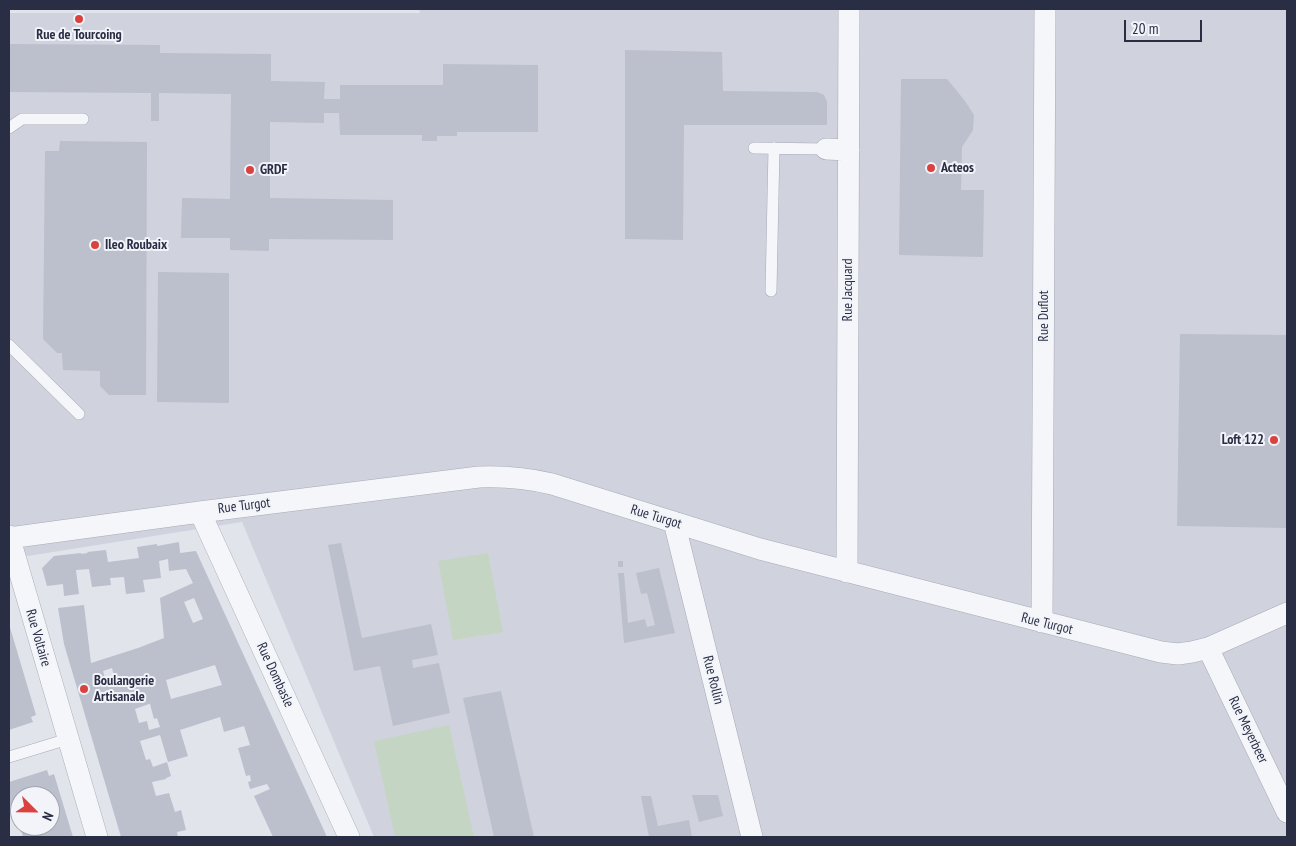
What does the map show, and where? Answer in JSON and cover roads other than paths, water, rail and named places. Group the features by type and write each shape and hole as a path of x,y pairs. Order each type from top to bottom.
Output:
{"street":[{"name":"Rue Jacquard","path":"847,572 849,9"},
{"name":"Rue Duflot","path":"1042,622 1045,9"},
{"path":"826,149 848,150"},
{"name":"Rue Turgot","path":"9,537 497,476 523,478 552,484 760,549 1161,652 1178,654 1208,648 1287,613"},
{"name":"Rue Dombasle","path":"200,512 349,837"},
{"name":"Rue Rollin","path":"674,522 752,837"},
{"name":"Rue Voltaire","path":"9,537 97,837"},
{"name":"Rue Meyerbeer","path":"1208,648 1287,812"}],"lane":[{"path":"9,128 22,119 83,119"},
{"path":"754,148 826,149"},
{"path":"771,292 774,148"},
{"path":"9,345 79,414"},
{"path":"9,757 68,739"}],"place":[{"name":"Rue de Tourcoing","path":"79,19"},
{"name":"Acteos","path":"931,168"},
{"name":"GRDF","path":"250,170"},
{"name":"Ileo Roubaix","path":"95,245"},
{"name":"Loft 122","path":"1274,440"},
{"name":"Boulangerie Artisanale","path":"84,689"}]}
